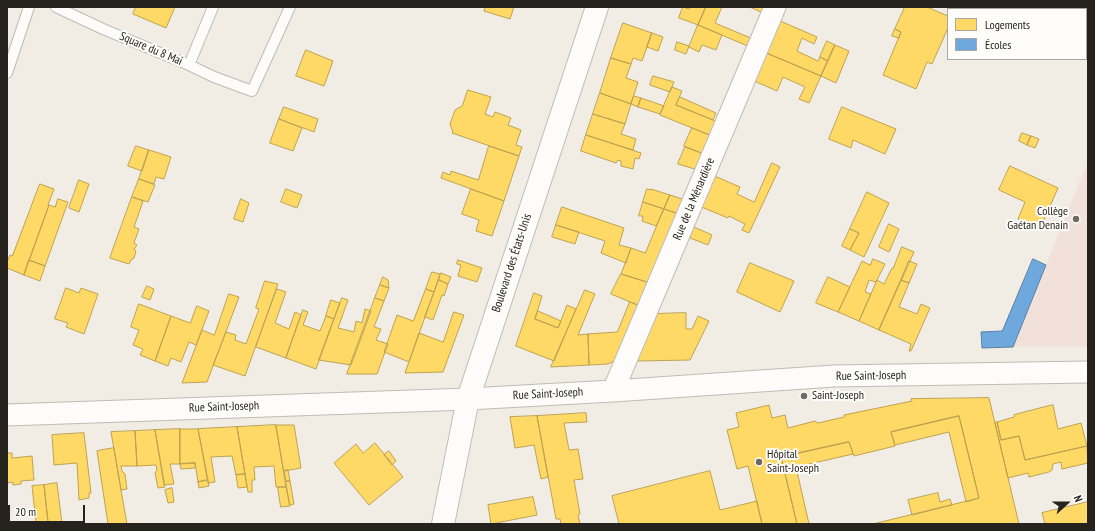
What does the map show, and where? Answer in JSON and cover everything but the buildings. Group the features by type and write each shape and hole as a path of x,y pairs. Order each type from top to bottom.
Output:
{"street":[{"name":"Boulevard des États-Unis","path":"443,524 468,399 597,7"},
{"name":"Rue de la Ménardière","path":"613,391 775,7"},
{"name":"Rue Saint-Joseph","path":"7,415 468,399 834,376 1088,372"}],"lane":[{"path":"7,73 29,7"},
{"name":"Square du 8 Mai","path":"56,7 103,29 189,65 213,7"},
{"path":"189,65 214,78 252,91 290,7"}],"shaded area":[{"name":"Collège Gaétan Denain","path":"1088,161 1088,347 1013,347 1046,265"}],"place":[{"name":"Collège Gaétan Denain","path":"1076,219"},
{"name":"Saint-Joseph","path":"804,396"},
{"name":"Hôpital Saint-Joseph","path":"759,462"}]}
